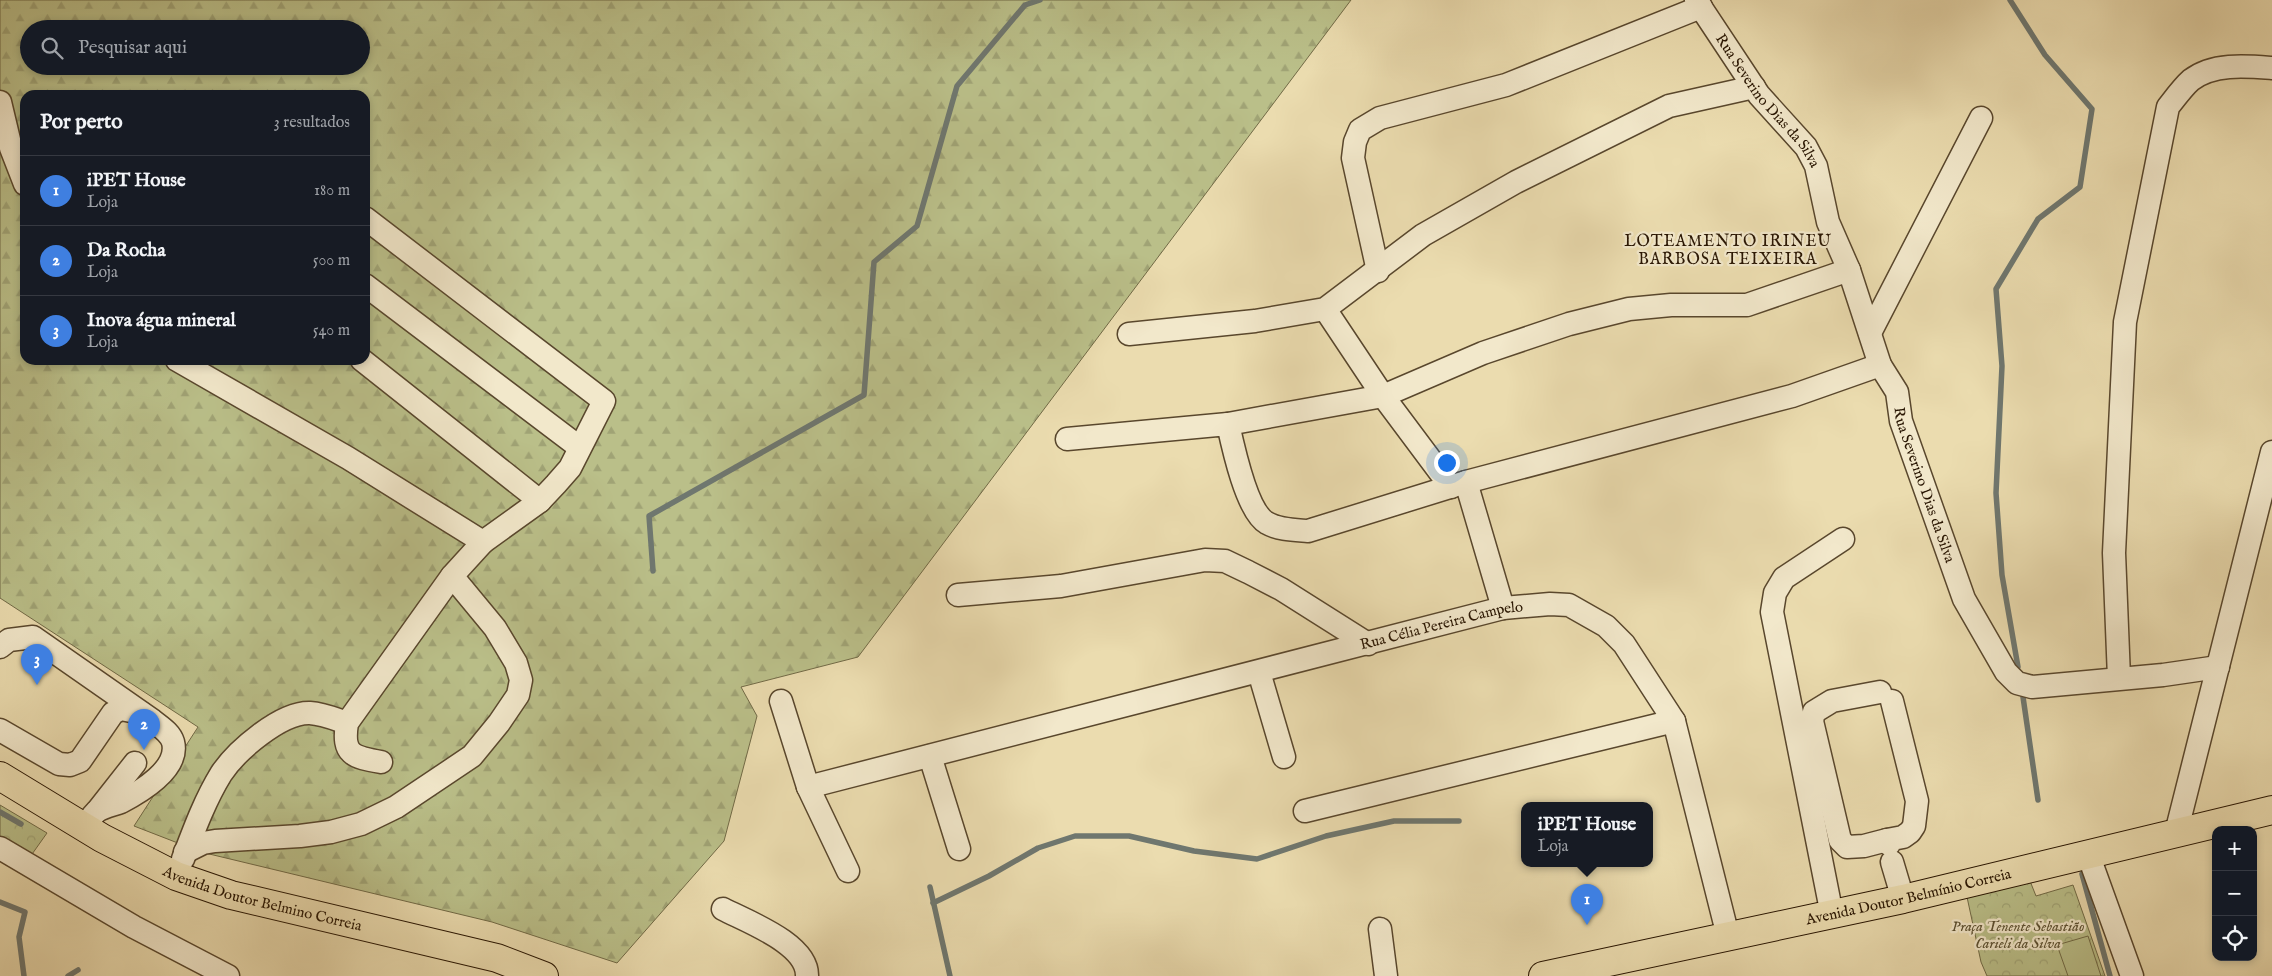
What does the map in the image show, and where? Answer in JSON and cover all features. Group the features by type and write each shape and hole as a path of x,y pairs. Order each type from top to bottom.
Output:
{"main road":[{"name":"Avenida Doutor Belmino Correia","path":"0,776 180,864 232,895 498,958 544,976"},
{"name":"Avenida Doutor Belmínio Correia","path":"1543,976 1575,973 1728,936 1903,899 2272,810"}],"street":[{"name":"Rua Severino Dias da Silva","path":"1698,3 1754,87 1806,147 1813,160 1828,222 1849,270 1880,365 1897,392 1901,421 1964,599 2006,672 2017,683 2032,686 2218,668"},
{"path":"1378,270 1353,158 1355,142 1360,130 1380,118 1506,85 1698,3"},
{"path":"2119,678 2114,553 2125,322 2168,107 2192,80 2216,68 2250,66 2272,68"},
{"path":"1129,334 1255,321 1326,309 1423,235 1516,182 1669,106 1754,87"},
{"path":"0,102 11,148 20,171"},
{"path":"1870,334 1981,118"},
{"path":"370,222 604,401 570,468 540,501 483,542 452,576 347,724 344,739 347,748 353,755 381,762"},
{"path":"1067,439 1228,424 1383,396 1483,353 1569,324 1629,309 1650,306 1747,305 1849,270"},
{"path":"370,289 579,447"},
{"path":"1326,309 1383,396 1458,485 1503,608"},
{"path":"187,365 348,458 483,542"},
{"path":"368,365 540,501"},
{"path":"1228,424 1251,504 1266,523 1286,529 1308,531 1458,485 1792,396 1880,365"},
{"path":"2176,833 2272,452"},
{"path":"1832,915 1772,612 1775,593 1784,578 1843,539"},
{"name":"Rua Célia Pereira Campelo","path":"958,595 1061,586 1205,560 1225,561 1281,589 1368,644 1503,608 1550,604 1569,605 1606,626 1624,644 1674,721 1728,936"},
{"path":"180,864 203,843 300,836 331,832 362,824 396,808 472,756 500,723 518,695 521,680 516,663 495,628 452,576"},
{"path":"0,647 9,640 33,637 169,734 173,742 173,752 156,781 91,819"},
{"path":"808,787 1368,644"},
{"path":"1259,672 1284,757"},
{"path":"1886,696 1917,801 1914,826 1910,832 1889,849 1847,847 1840,840 1812,721 1814,712 1832,701 1886,696"},
{"path":"781,701 808,787 848,871"},
{"path":"0,730 59,764 70,765 80,761 113,713 121,709 142,713"},
{"path":"180,864 222,773 249,745 271,727 291,716 309,713 324,715 347,724"},
{"path":"1305,811 1674,721"},
{"path":"930,756 959,849"},
{"path":"91,819 135,763"},
{"path":"0,848 134,927 228,976"},
{"path":"1889,849 1903,899"},
{"path":"2088,854 2132,976"},
{"path":"723,909 790,944 807,967 807,976"},
{"path":"1380,929 1386,976"}],"green space":[{"path":"0,0 1351,0 858,657 741,687 757,716 724,841 617,963 492,922 201,852 134,826 198,727 0,598"},
{"path":"0,805 47,833 30,857 0,838"},
{"name":"Praça Tenente Sebastião Carieli da Silva","path":"2030,881 2036,896 2073,885 2105,976 1987,976 1981,962 1967,897"},
{"path":"2088,936 2101,976 2068,976 2057,945"}],"waterway":[{"path":"653,571 649,516 864,395 874,262 917,226 957,86 1025,5 1040,0"},
{"path":"2010,0 2045,55 2092,109 2080,187 2038,219 1996,289 2002,366 1996,493 2002,575 2018,667"},
{"path":"2023,697 2038,800"},
{"path":"0,812 21,824"},
{"path":"933,903 989,876 1038,848 1075,836 1129,836 1194,851 1257,859 1326,836 1394,821 1459,821"},
{"path":"2082,874 2110,976"},
{"path":"930,887 950,976"},
{"path":"0,902 25,912 19,937 24,976"},
{"path":"68,976 78,970"}],"place":[{"name":"Inova água mineral","path":"37,685"},
{"name":"Da Rocha","path":"144,750"},
{"name":"iPET House","path":"1587,925"}],"district":[{"name":"LOTEAMENTO IRINEU BARBOSA TEIXEIRA","path":"1728,249"}]}
